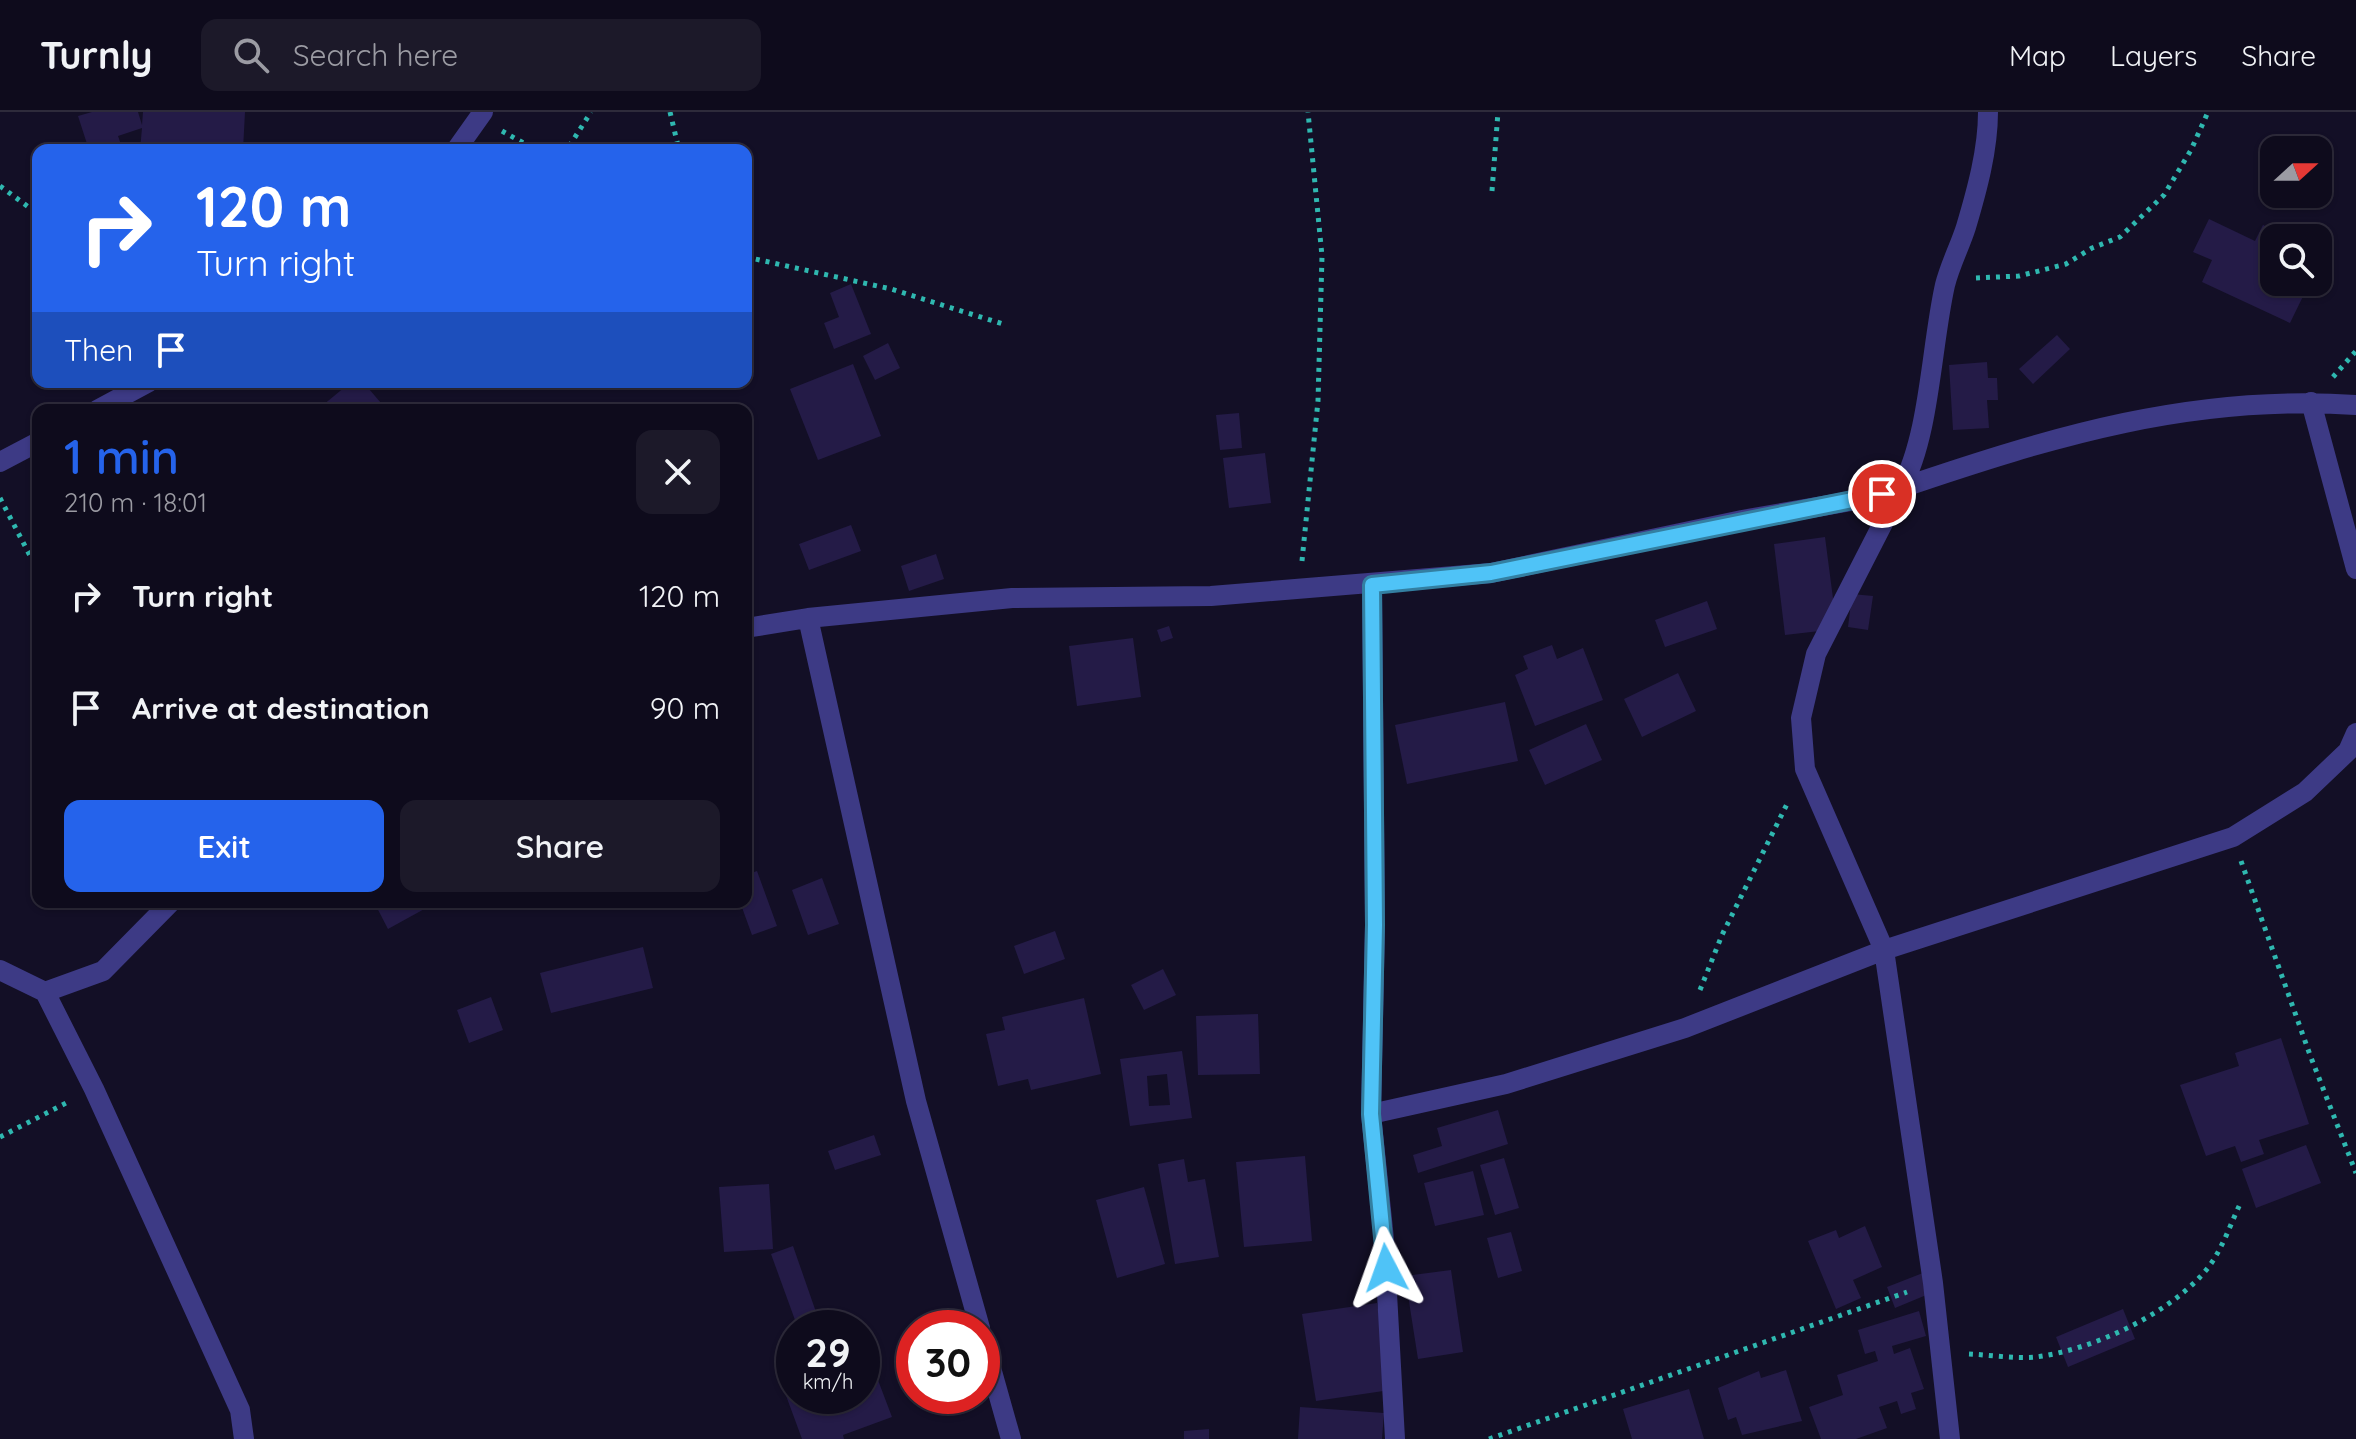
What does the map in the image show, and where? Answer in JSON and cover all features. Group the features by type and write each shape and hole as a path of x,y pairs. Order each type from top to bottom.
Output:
{"street":[{"path":"1950,1439 1933,1283 1884,950 1805,769 1801,718 1816,654 1901,488 1920,440 1931,353 1946,280 1966,227 1988,139 1988,112"},
{"path":"460,144 481,115"},
{"path":"108,404 138,388"},
{"path":"2311,402 2356,569"},
{"path":"752,627 808,618 1012,598 1211,596 1491,573 1901,488 2024,447 2171,412 2311,402 2356,405"},
{"path":"0,462 32,445"},
{"path":"1372,585 1375,925 1371,1114 1384,1239 1395,1439"},
{"path":"808,618 916,1101 975,1310"},
{"path":"1371,1114 1506,1084 1685,1028 1884,950 2233,837 2305,792 2348,751 2356,733"},
{"path":"45,992 103,971 165,908"},
{"path":"0,970 45,992 94,1089 240,1410 244,1439"},
{"path":"1000,1400 1011,1439"}],"path":[{"path":"571,144 591,112"},
{"path":"670,112 678,144"},
{"path":"1299,588 1318,401 1322,256 1308,112"},
{"path":"1492,191 1498,112"},
{"path":"1946,280 2019,276 2054,267 2120,237 2164,195 2191,150 2208,112"},
{"path":"481,115 527,144"},
{"path":"0,186 32,210"},
{"path":"752,258 891,289 1003,324"},
{"path":"0,498 32,559"},
{"path":"1685,1028 1722,935 1805,769"},
{"path":"2233,837 2310,1055 2356,1173"},
{"path":"0,1137 94,1089"},
{"path":"1940,1353 2034,1357 2079,1349 2128,1327 2200,1278 2216,1256 2241,1202"},
{"path":"1489,1439 1933,1283"}],"building":[{"path":"92,112 138,112 142,125 143,112 245,112 243,144 141,144 142,128 118,136 121,144 87,144 78,116"},
{"path":"2209,219 2255,241 2260,231 2260,296 2303,296 2290,323 2202,282 2212,260 2193,252"},
{"path":"851,284 871,334 834,349 824,323 839,317 830,293"},
{"path":"2057,335 2070,349 2033,384 2019,369"},
{"path":"888,343 900,368 875,380 863,356"},
{"path":"1987,362 1988,378 1997,378 1998,400 1987,400 1989,428 1953,430 1949,365"},
{"path":"853,364 881,436 818,460 790,389"},
{"path":"344,388 368,388 381,403 380,404 324,404"},
{"path":"1239,413 1242,448 1220,450 1216,415"},
{"path":"1265,453 1271,503 1229,508 1223,458"},
{"path":"851,525 861,551 809,570 799,544"},
{"path":"1825,537 1837,629 1785,635 1774,544"},
{"path":"936,554 944,579 909,591 901,566"},
{"path":"1852,594 1873,596 1868,630 1848,627"},
{"path":"1707,601 1717,629 1665,647 1655,620"},
{"path":"1169,626 1173,638 1161,642 1157,630"},
{"path":"1133,638 1141,697 1077,706 1069,646"},
{"path":"1552,645 1557,659 1583,648 1603,700 1535,726 1515,675 1528,669 1523,656"},
{"path":"1678,673 1696,711 1642,737 1624,699"},
{"path":"1505,702 1518,761 1407,784 1395,725"},
{"path":"1586,724 1602,760 1545,785 1529,750"},
{"path":"757,871 777,926 752,935 742,908 752,908 752,873"},
{"path":"822,878 839,924 808,935 792,890"},
{"path":"377,908 426,908 388,929"},
{"path":"1055,931 1065,959 1024,974 1014,946"},
{"path":"643,947 653,988 551,1013 540,973"},
{"path":"1163,969 1176,995 1144,1010 1131,985"},
{"path":"491,997 503,1030 469,1043 457,1010"},
{"path":"1084,998 1101,1074 1031,1090 1028,1079 998,1086 986,1034 1005,1030 1002,1017"},
{"path":"1258,1014 1260,1074 1198,1075 1196,1016"},
{"path":"2281,1038 2309,1124 2259,1140 2264,1154 2241,1162 2235,1146 2206,1156 2180,1085 2239,1066 2235,1053"},
{"path":"1182,1051 1192,1118 1130,1126 1120,1059","holes":["1167,1074 1170,1105 1149,1106 1147,1076"]},
{"path":"1498,1110 1508,1144 1418,1173 1413,1155 1442,1146 1437,1128"},
{"path":"874,1135 881,1155 835,1170 828,1151"},
{"path":"2306,1145 2321,1183 2256,1208 2242,1169"},
{"path":"1305,1156 1312,1241 1244,1247 1236,1162"},
{"path":"1504,1158 1519,1208 1495,1215 1480,1165"},
{"path":"1184,1159 1188,1182 1205,1179 1219,1257 1175,1264 1158,1164"},
{"path":"1473,1171 1484,1215 1435,1226 1424,1183"},
{"path":"769,1184 773,1249 724,1252 719,1187"},
{"path":"1144,1187 1165,1264 1117,1278 1096,1200"},
{"path":"1865,1226 1882,1267 1853,1280 1861,1298 1836,1309 1808,1241 1836,1230 1839,1238"},
{"path":"1511,1232 1522,1271 1498,1278 1487,1238"},
{"path":"793,1246 815,1310 791,1310 771,1254"},
{"path":"1451,1270 1463,1352 1418,1359 1405,1276"},
{"path":"1928,1271 1936,1291 1895,1308 1887,1287"},
{"path":"1377,1303 1390,1390 1316,1401 1302,1314"},
{"path":"2123,1309 2135,1339 2068,1367 2056,1337"},
{"path":"1919,1311 1926,1336 1892,1346 1894,1354 1910,1348 1924,1389 1911,1393 1916,1409 1901,1414 1897,1401 1879,1407 1887,1428 1856,1439 1821,1439 1809,1407 1843,1395 1837,1375 1878,1361 1875,1351 1865,1354 1858,1330"},
{"path":"1786,1370 1802,1421 1742,1435 1736,1417 1728,1420 1718,1388 1759,1371 1761,1378"},
{"path":"880,1385 892,1417 843,1435 844,1439 802,1439 793,1414 880,1414"},
{"path":"1689,1389 1704,1439 1632,1439 1623,1409"},
{"path":"1300,1407 1384,1413 1382,1439 1298,1439"},
{"path":"1209,1429 1209,1439 1184,1439 1184,1431"}],"route":[{"path":"1386,1268 1371,1114 1375,925 1372,585 1491,573 1882,494"}]}
